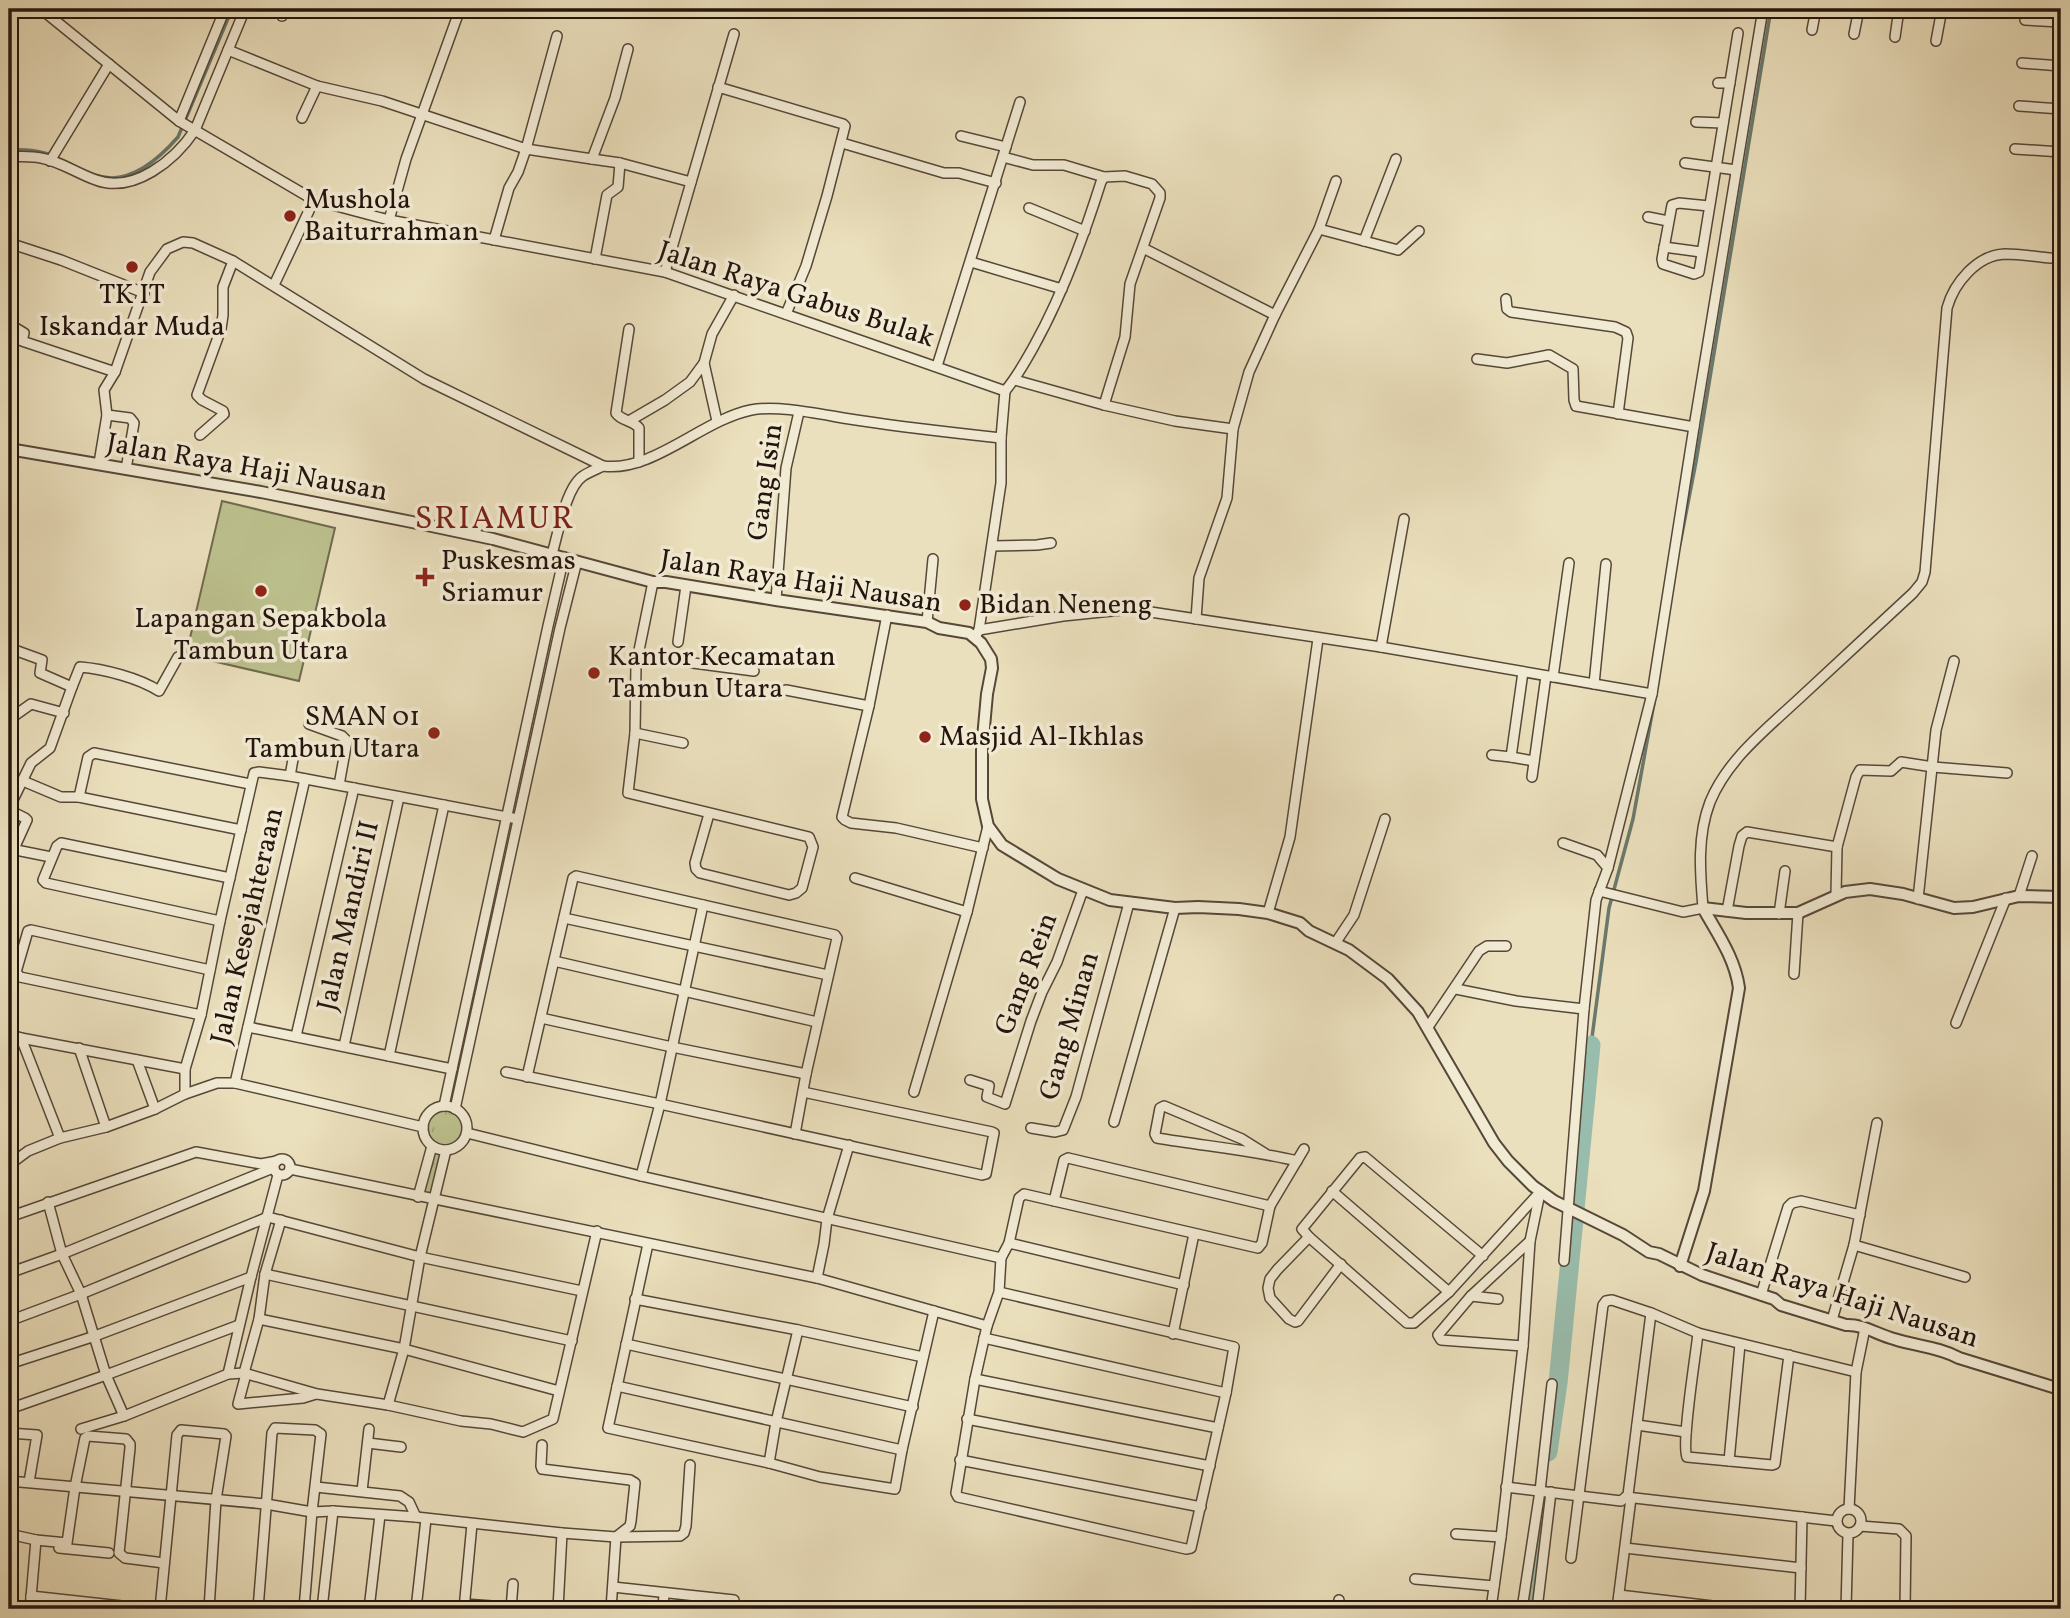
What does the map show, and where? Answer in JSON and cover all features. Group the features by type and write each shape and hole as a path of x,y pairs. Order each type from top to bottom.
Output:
{"street":[{"name":"Jalan Raya Gabus Bulak","path":"41,9 179,121 314,200 389,220 665,272 1005,391"},
{"path":"179,121 225,9"},
{"path":"9,156 43,158 96,180 116,184 127,183 152,171 188,142 195,130 245,9"},
{"path":"389,220 406,159 460,9"},
{"path":"1564,1261 1584,1009 1596,900 1608,868 1652,694 1763,9"},
{"path":"1812,30 1816,9"},
{"path":"1854,34 1859,9"},
{"path":"1895,37 1899,9"},
{"path":"1937,41 1942,9"},
{"path":"2025,20 2061,22"},
{"path":"1709,206 1675,204 1670,209 1663,264 1695,274 1699,272 1738,33"},
{"path":"665,272 734,34"},
{"path":"494,240 509,188 526,149 556,36"},
{"path":"592,159 615,98 628,49"},
{"path":"228,50 317,86 382,101 526,149 620,163 691,182"},
{"path":"9,55 13,60 9,68"},
{"path":"2022,63 2061,66"},
{"path":"50,161 109,65"},
{"path":"1718,83 1730,83"},
{"path":"302,118 317,86"},
{"path":"718,87 843,124 845,128 806,265 786,314"},
{"path":"937,366 1020,102"},
{"path":"2019,106 2061,109"},
{"path":"1696,122 1723,123"},
{"path":"961,136 1006,147"},
{"path":"842,143 944,173 959,173 996,183"},
{"path":"2015,149 2061,152"},
{"path":"1003,157 1033,165 1064,165 1104,177 1125,176 1152,184 1160,193 1129,284 1125,337 1104,405"},
{"path":"1364,241 1396,159"},
{"path":"595,259 607,195 618,187 620,163"},
{"path":"1685,163 1736,170"},
{"path":"1104,177 1086,231 1049,319 1015,380 1005,391 1001,483 977,634 1063,616 1131,610 1381,647 1652,694"},
{"path":"1196,620 1199,578 1227,498 1233,429 1249,372 1319,229 1336,181"},
{"path":"274,285 314,200"},
{"path":"1029,208 1086,231"},
{"path":"1648,217 1668,221"},
{"path":"1319,229 1400,250 1419,231"},
{"path":"99,463 107,415 104,390 115,372 150,272 161,256 174,245 183,242 192,243 233,261 424,379 603,466 617,468 639,462 717,421 753,410 799,412 1001,438"},
{"path":"9,243 61,260 144,293"},
{"path":"1664,247 1701,252"},
{"path":"1143,248 1275,315"},
{"path":"1680,1266 1704,1191 1739,988 1732,961 1703,908 1700,840 1711,801 1722,779 1749,745 1922,582 1947,308 1957,284 1992,256 2005,254 2061,259"},
{"path":"200,435 224,414 197,395 220,329 223,287 233,261"},
{"path":"971,262 1062,289"},
{"path":"629,421 684,387 704,363 712,334 734,295"},
{"path":"1506,299 1507,309 1511,312 1615,327 1626,332 1629,338 1618,414"},
{"path":"9,324 24,332 22,341 115,372"},
{"path":"629,329 616,409 617,415 639,428 639,462"},
{"path":"1478,359 1507,363 1549,355 1573,369 1576,406 1694,426"},
{"path":"704,363 717,421"},
{"path":"1015,380 1104,405 1175,421 1233,429"},
{"name":"Gang Isin","path":"776,600 786,468 799,412"},
{"path":"107,415 130,418 135,423 126,468"},
{"name":"Jalan Raya Haji Nausan","path":"9,449 299,499 494,539 653,582 887,615 977,634 988,651 992,668 987,694 981,775 984,810 988,826 1002,845 1044,871 1110,900 1175,908 1239,909 1268,913 1300,923 1309,931 1349,950 1404,994 1428,1027 1494,1143 1508,1161 1541,1191 1649,1252 1660,1254 1680,1266 1774,1299 1782,1305 2061,1388"},
{"path":"552,554 570,493 582,476 603,466"},
{"path":"1381,647 1404,519"},
{"path":"992,546 1051,543"},
{"path":"444,1106 564,557"},
{"path":"927,622 933,559"},
{"path":"455,1109 560,628 578,561"},
{"path":"1532,777 1569,563"},
{"path":"1594,684 1606,564"},
{"path":"653,582 636,665 635,733 627,791 631,795 809,837 813,848 802,888 789,895 699,873 695,863 709,814"},
{"path":"678,642 686,586"},
{"path":"887,615 843,818 851,823 896,828 983,848"},
{"path":"548,625 560,628"},
{"path":"1268,913 1290,837 1318,639"},
{"path":"9,648 42,660 40,673 72,687"},
{"path":"9,865 27,820 9,809 31,763 50,748 80,667 148,684 159,691 178,657"},
{"path":"638,659 677,658 693,663 754,671"},
{"path":"1919,899 1937,722 1954,661"},
{"path":"1511,757 1523,671"},
{"path":"786,690 869,706"},
{"path":"9,714 14,716 31,704 64,713"},
{"path":"309,724 347,741 339,785"},
{"path":"635,733 682,743"},
{"path":"290,776 295,748"},
{"path":"79,797 88,757 94,753 250,784"},
{"path":"1492,755 1534,761"},
{"path":"1836,895 1837,847 1856,776 1860,770 1891,771 1901,762 2007,773"},
{"path":"185,1094 185,1069 201,1015 253,774 256,772 290,776 518,819"},
{"name":"Jalan Kesejahteraan","path":"235,1083 305,779"},
{"path":"23,780 61,797 79,797 241,830"},
{"path":"296,1037 354,788"},
{"name":"Jalan Mandiri II","path":"344,1046 399,797"},
{"path":"389,1056 444,805"},
{"path":"1336,942 1354,915 1385,819"},
{"path":"914,1092 967,912 988,826"},
{"path":"1727,911 1739,846 1745,833 1837,847"},
{"path":"220,921 46,883 43,880 51,858 61,843 230,878"},
{"path":"1563,843 1597,855 1608,868"},
{"path":"13,851 51,858"},
{"path":"2019,896 2032,856"},
{"path":"1779,914 1785,871"},
{"path":"527,1077 575,876 835,935 795,1133"},
{"path":"855,878 967,912"},
{"path":"1600,891 1683,912 1703,908 1779,914 1798,913 1836,895 1870,889 1954,908 2019,896 2061,897"},
{"name":"Gang Rein","path":"970,1080 989,1086 987,1097 1005,1104 1031,1021 1057,962 1083,890"},
{"path":"1956,1023 2006,898"},
{"name":"Gang Minan","path":"1031,1128 1055,1132 1063,1130 1076,1097 1129,903"},
{"path":"641,1177 660,1104 703,905"},
{"path":"1114,1122 1175,908"},
{"path":"1794,974 1798,913"},
{"path":"564,918 828,975"},
{"path":"201,1015 20,977 16,972 28,931 31,930 210,970"},
{"path":"1428,1027 1482,948 1491,945 1506,946"},
{"path":"477,953 488,956"},
{"path":"554,961 817,1022"},
{"path":"1456,989 1494,998 1584,1009"},
{"path":"541,1018 806,1074"},
{"path":"248,1027 452,1069"},
{"path":"9,1034 185,1069"},
{"path":"21,1038 60,1138"},
{"path":"79,1048 106,1127"},
{"path":"138,1060 155,1108"},
{"path":"506,1072 986,1174 994,1133 803,1092"},
{"path":"10,1163 28,1151 60,1138 106,1127 217,1083 235,1083 423,1127"},
{"path":"444,1106 455,1109 465,1119 467,1133 459,1145 446,1150 432,1146 424,1135 423,1127 428,1114 444,1106"},
{"path":"1266,1154 1242,1139 1164,1106 1160,1108 1155,1134 1157,1138 1297,1161"},
{"path":"1832,1320 1854,1245 1877,1123"},
{"path":"467,1133 641,1177 1001,1258"},
{"path":"817,1278 827,1219 849,1145"},
{"path":"418,1197 432,1146"},
{"path":"999,1292 1234,1348 1191,1548 958,1497 956,1493 967,1419 987,1326 999,1292 1001,1258 1009,1243 1019,1198 1024,1194 1258,1248 1262,1243 1270,1206 1304,1149"},
{"path":"388,1405 404,1349 420,1257 446,1150"},
{"path":"9,1217 196,1152 276,1168 283,1176 290,1168 284,1159 276,1168 9,1273"},
{"path":"1483,1256 1368,1157 1360,1158 1302,1229 1411,1324 1449,1292 1483,1256 1541,1191"},
{"path":"1054,1201 1064,1160 1068,1158 1270,1206"},
{"path":"228,1374 268,1217 276,1168"},
{"path":"290,1168 418,1197 597,1231 817,1278 987,1326"},
{"path":"1332,1191 1449,1292"},
{"path":"1491,1609 1523,1346 1530,1241 1541,1191"},
{"path":"1761,1295 1788,1207 1792,1203 1801,1201 1860,1215"},
{"path":"48,1202 62,1254 81,1294 106,1375 124,1416"},
{"path":"9,1321 268,1217 420,1257 582,1291"},
{"path":"281,1220 265,1274 259,1319 238,1404 303,1398 317,1394"},
{"path":"81,1429 124,1416 228,1374 245,1373 317,1394 523,1432 553,1419 597,1231"},
{"path":"1173,1334 1194,1234"},
{"path":"1309,1237 1270,1279 1270,1298 1289,1319 1298,1321 1340,1264"},
{"path":"1523,1346 1439,1339 1438,1335 1471,1296 1530,1241"},
{"path":"1009,1243 1184,1284"},
{"path":"648,1244 608,1428 769,1463 820,1477 895,1489 934,1311"},
{"path":"1854,1245 1965,1277"},
{"path":"265,1274 572,1341"},
{"path":"9,1364 94,1336 251,1277"},
{"path":"1471,1296 1498,1299"},
{"path":"635,1300 798,1330 923,1357"},
{"path":"1571,1558 1604,1302 1612,1300 1698,1333 1856,1372"},
{"path":"1617,1609 1651,1313"},
{"path":"259,1319 404,1349 559,1391"},
{"path":"9,1409 239,1325"},
{"path":"1849,1509 1856,1372 1865,1328"},
{"path":"769,1463 798,1330"},
{"path":"1698,1333 1686,1432 1687,1457 1772,1465 1777,1462 1789,1355"},
{"path":"984,1338 1226,1393"},
{"path":"626,1344 913,1407"},
{"path":"1729,1461 1740,1344"},
{"path":"975,1379 1218,1428"},
{"path":"1522,1609 1540,1491 1552,1384"},
{"path":"617,1386 902,1450"},
{"path":"967,1419 1210,1466"},
{"path":"1637,1424 1686,1432"},
{"path":"258,1609 272,1433 275,1428 320,1432 304,1609"},
{"path":"362,1491 369,1429"},
{"path":"160,1609 177,1435 181,1430 226,1436 216,1500 209,1609"},
{"path":"9,1433 37,1435 29,1482"},
{"path":"36,1543 67,1544 85,1438 126,1439 130,1444 119,1553 125,1558 164,1563"},
{"path":"368,1443 401,1447"},
{"path":"542,1445 542,1469 630,1480 635,1483 630,1526 616,1537 611,1609"},
{"path":"960,1460 1201,1507"},
{"path":"9,1481 266,1504 312,1511 416,1517 562,1533 616,1537 680,1536 686,1526 690,1465"},
{"path":"316,1487 400,1496 409,1502 416,1517"},
{"path":"1506,1487 1621,1501 1628,1497 1836,1521"},
{"path":"1537,1609 1551,1493"},
{"path":"1849,1509 1859,1515 1860,1526 1856,1532 1848,1534 1838,1528 1836,1521 1839,1514 1849,1509"},
{"path":"322,1609 333,1511"},
{"path":"369,1609 380,1515"},
{"path":"1800,1609 1802,1517"},
{"path":"416,1609 426,1520"},
{"path":"471,1524 464,1607 536,1609"},
{"path":"1860,1526 1899,1529 1906,1536 1905,1609"},
{"path":"558,1609 562,1533"},
{"path":"9,1534 36,1543 109,1553"},
{"path":"1456,1534 1501,1537"},
{"path":"1846,1609 1848,1534"},
{"path":"30,1609 36,1543"},
{"path":"1625,1548 1801,1568"},
{"path":"1415,1579 1494,1586"},
{"path":"512,1608 513,1584"},
{"path":"613,1587 715,1605 734,1600"},
{"path":"663,1609 664,1594"},
{"path":"1619,1595 1738,1609"},
{"path":"31,1596 149,1609"}],"green space":[{"name":"Lapangan Sepakbola Tambun Utara","path":"222,501 335,528 299,681 186,655"},
{"path":"441,1106 459,1112 467,1126 463,1140 446,1150 435,1200 418,1197 432,1147 423,1134 423,1120"}],"waterway":[{"path":"9,150 45,153 107,178 119,177 141,169 178,137 232,9"},
{"path":"1680,544 1771,9"},
{"path":"1591,1045 1609,908 1633,819 1654,703"},
{"path":"1548,1452 1558,1383 1591,1045"},
{"path":"1528,1609 1538,1530"}],"place":[{"name":"Mushola Baiturrahman","path":"290,216"},
{"name":"TK IT Iskandar Muda","path":"132,267"},
{"name":"Puskesmas Sriamur","path":"425,577"},
{"name":"Lapangan Sepakbola Tambun Utara","path":"261,591"},
{"name":"Bidan Neneng","path":"965,605"},
{"name":"Kantor Kecamatan Tambun Utara","path":"594,673"},
{"name":"SMAN 01 Tambun Utara","path":"434,733"},
{"name":"Masjid Al-Ikhlas","path":"925,737"}],"district":[{"name":"SRIAMUR","path":"495,520"}]}
